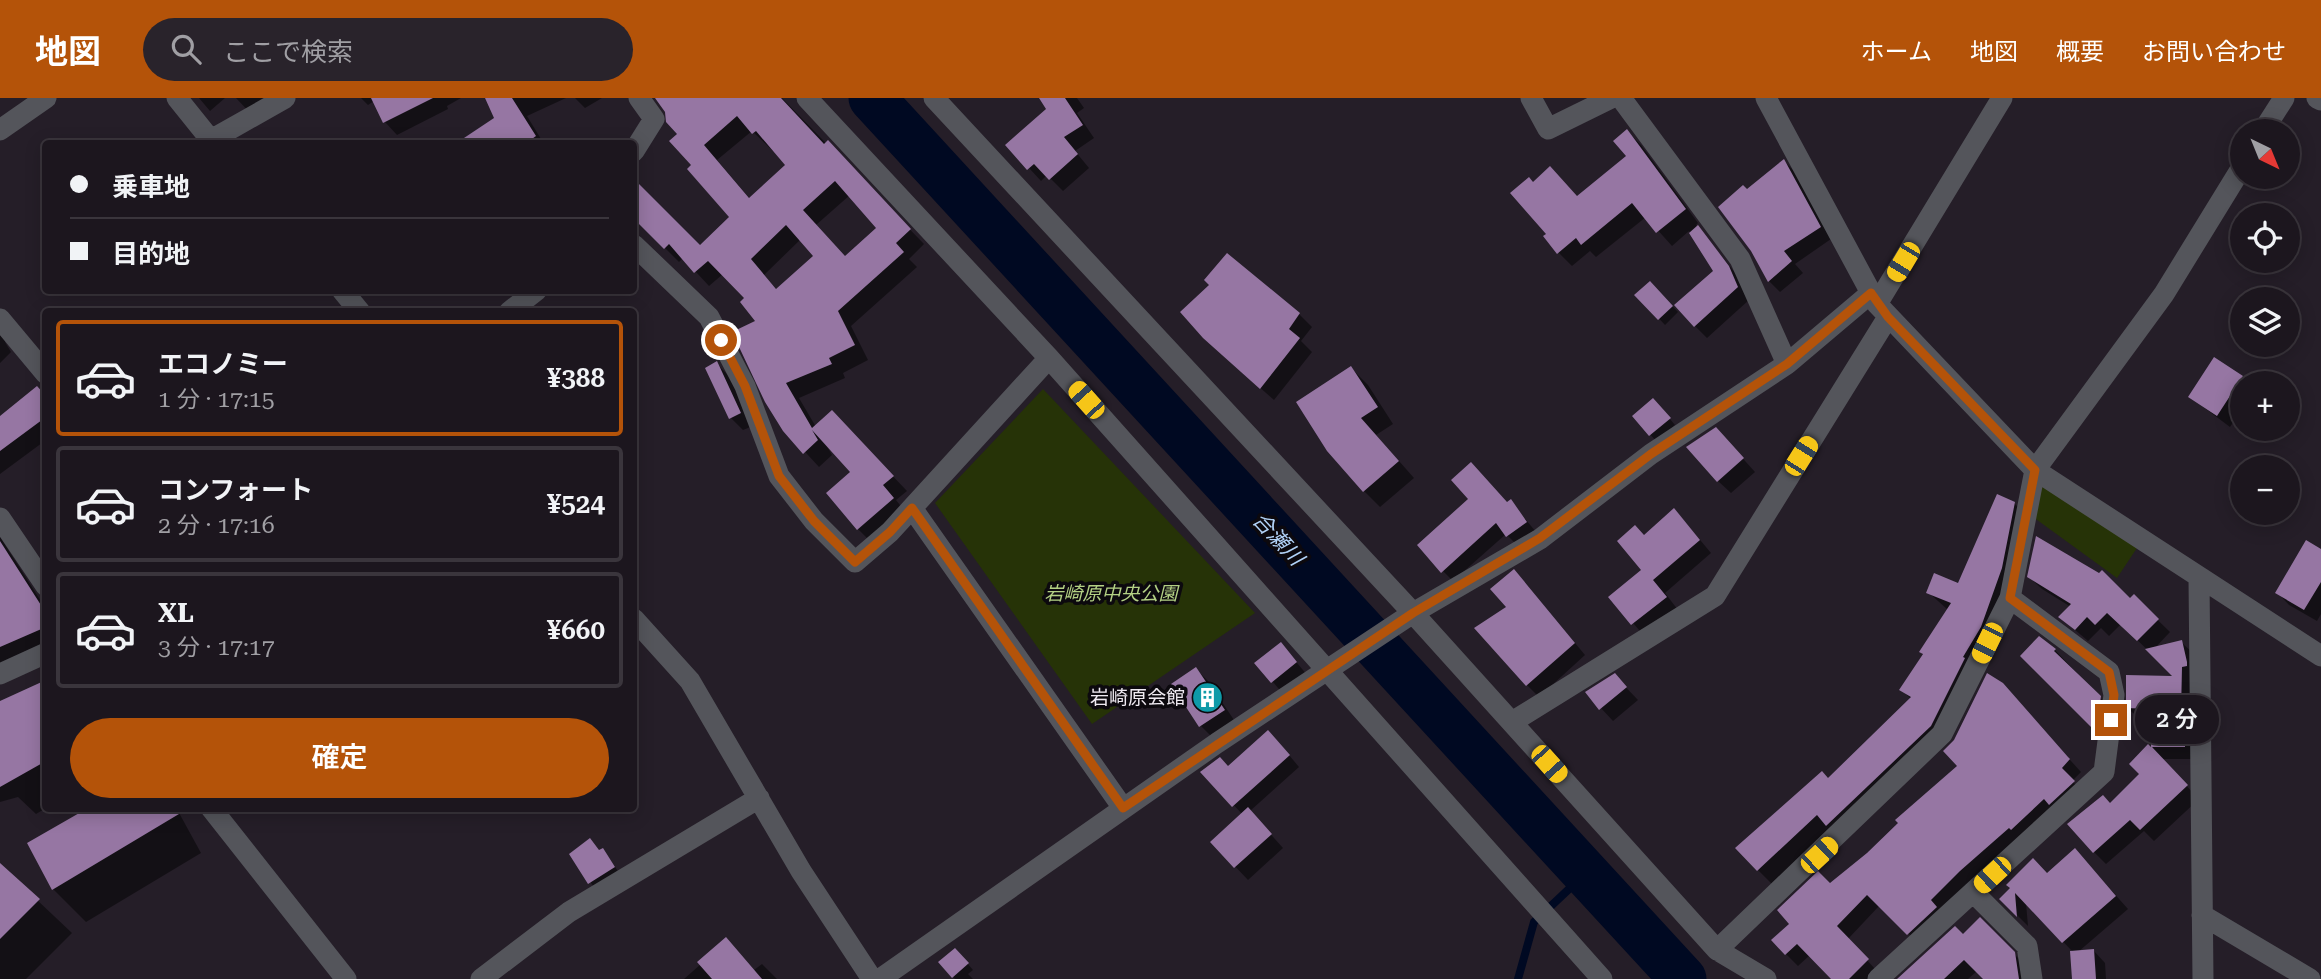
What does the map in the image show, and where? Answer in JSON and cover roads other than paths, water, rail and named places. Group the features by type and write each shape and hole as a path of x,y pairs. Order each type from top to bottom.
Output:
{"street":[{"path":"0,130 46,98"},
{"path":"177,98 210,140"},
{"path":"215,140 285,98"},
{"path":"637,146 654,119 639,98"},
{"path":"807,98 1049,358 1602,979"},
{"path":"934,98 1407,618 1512,722 1717,950 1766,979"},
{"path":"1531,98 1548,129 1611,98"},
{"path":"1621,98 1740,259 1787,364"},
{"path":"1766,98 1879,305 2035,470 2321,656"},
{"path":"1512,722 1715,596 1879,305 2002,98"},
{"path":"2271,119 2284,98"},
{"path":"1717,950 1942,734 2010,598 2035,470 2164,294 2230,187"},
{"path":"637,248 709,317 745,386 779,476 814,521 855,562 890,532 1049,358"},
{"path":"345,294 357,308"},
{"path":"514,308 532,294"},
{"path":"880,979 1123,808 1328,669 1540,538 1651,454 1879,305"},
{"path":"4,334 42,370"},
{"path":"912,508 1123,808"},
{"path":"0,518 42,580"},
{"path":"2199,579 2203,979"},
{"path":"1878,979 2104,772 2114,695 2109,672 2010,598"},
{"path":"637,622 690,681 801,871 872,979"},
{"path":"0,674 42,655"},
{"path":"481,979 569,912 759,798"},
{"path":"214,812 346,979"},
{"path":"1973,892 2027,946 2032,979"},
{"path":"2202,915 2310,979"}],"waterway":[{"name":"合瀬川","path":"872,98 1683,979"},
{"path":"1518,979 1534,922 1586,873"}],"place":[{"name":"岩崎原会館","path":"1208,697"}],"park label":[{"name":"岩崎原中央公園","path":"1111,593"}]}
